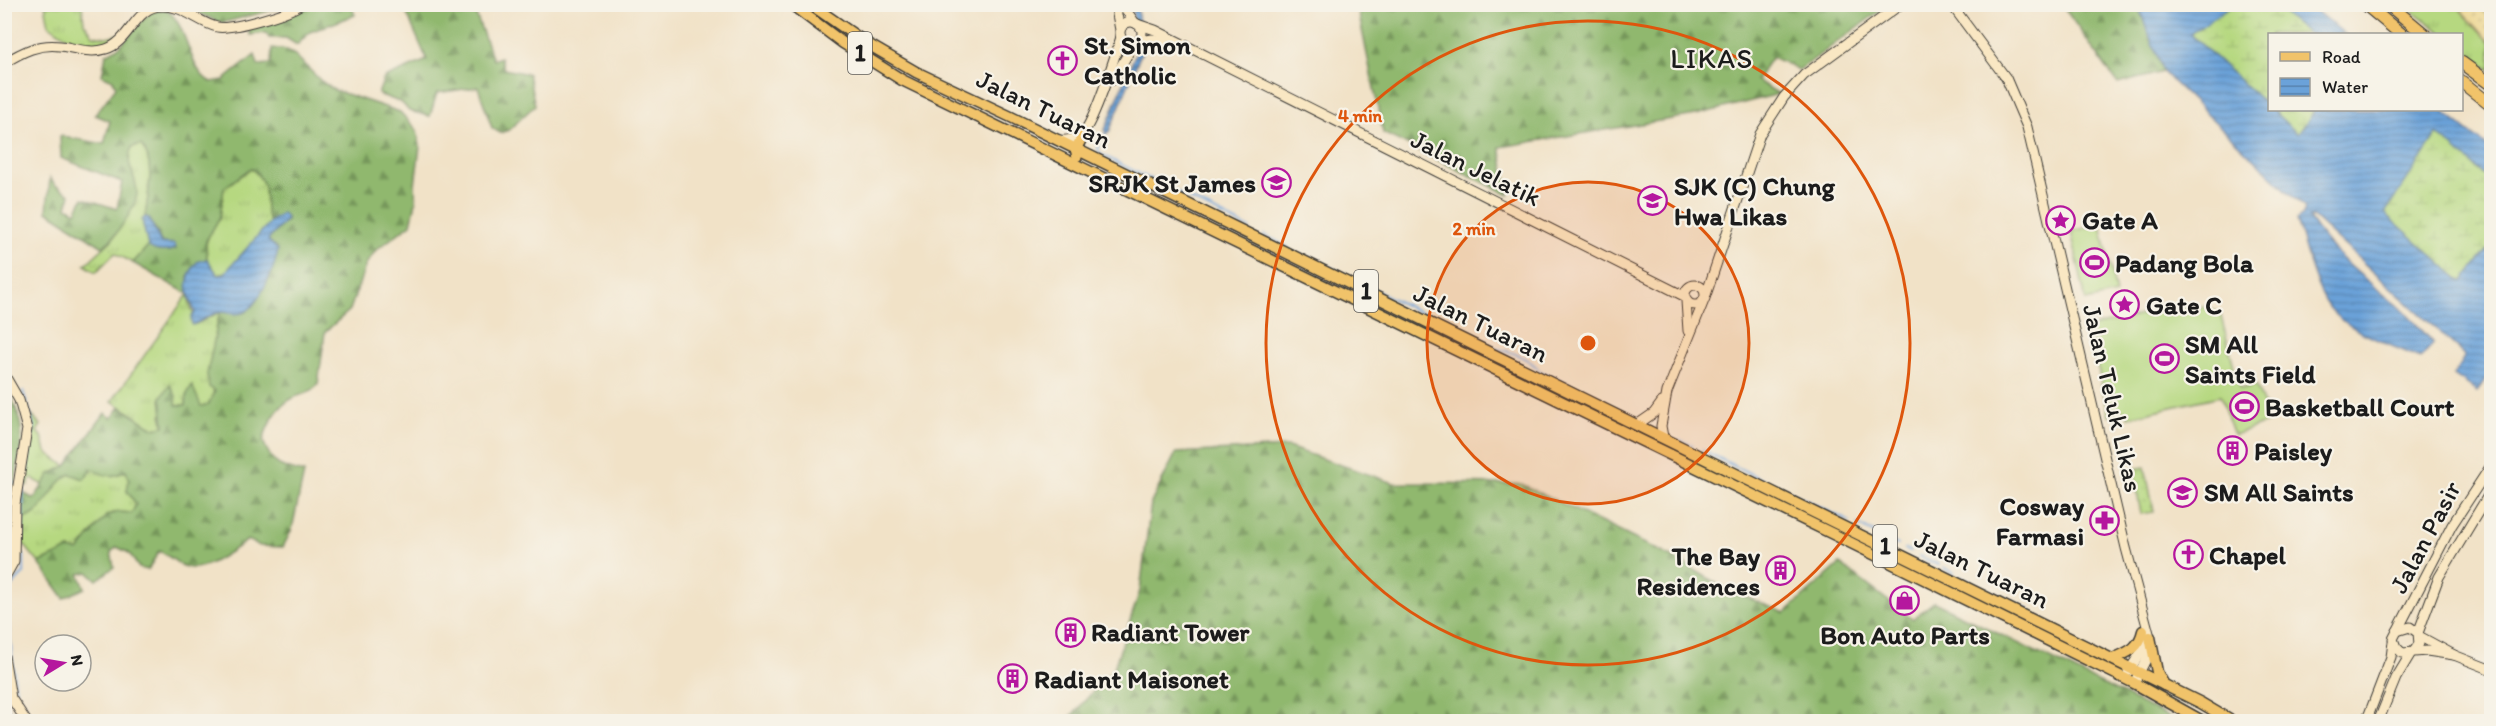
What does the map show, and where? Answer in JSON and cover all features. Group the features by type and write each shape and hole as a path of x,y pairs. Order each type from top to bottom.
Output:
{"highway":[{"path":"2365,4 2400,33"},
{"path":"2388,4 2423,33"},
{"path":"2463,64 2492,85"},
{"path":"2463,83 2492,106"}],"main road":[{"name":"Jalan Tuaran","path":"791,4 843,43 902,80 1392,317 1661,442 1978,599 2204,722"},
{"name":"Jalan Tuaran","path":"810,4 891,59 1638,424"},
{"path":"1084,133 1076,150 1080,160 1138,194"},
{"path":"1362,290 1388,310 1392,317"},
{"path":"1638,424 1640,434 1661,442"},
{"name":"Jalan Tuaran","path":"1978,599 2113,659 2233,722"},
{"path":"2113,659 2134,649 2146,634"},
{"path":"2146,634 2157,672 2164,685"}],"street":[{"path":"4,63 23,52 45,45 87,51 106,49 122,38 146,10 159,6 188,13 221,28 277,14 301,4"},
{"path":"1115,4 1120,34 1128,44 1136,43"},
{"path":"1094,159 1087,149 1088,134 1115,74 1141,33 1122,4"},
{"path":"1661,442 1660,426 1667,392 1687,336 1705,298 1754,147 1784,97 1804,75 1901,4"},
{"name":"Jalan Teluk Likas","path":"1951,4 2006,78 2023,112 2142,610 2149,654 2129,681"},
{"path":"1057,140 1070,140 1084,133 1112,68 1120,34 1126,23 1136,24"},
{"name":"Jalan Jelatik","path":"1136,24 1155,30 1177,44 1685,298"},
{"name":"Jalan Jelatik","path":"1136,43 1152,39 1177,44"},
{"path":"1687,336 1685,298 1690,285 1714,266"},
{"name":"Jalan Jelatik","path":"1659,283 1690,285"},
{"path":"1690,285 1701,286 1705,298"},
{"path":"1685,298 1694,305 1705,298"},
{"path":"4,374 19,400 27,429 15,504 14,561 4,579"},
{"path":"1638,424 1657,410 1667,392"},
{"name":"Jalan Pasir","path":"2366,722 2391,657 2395,635 2414,604 2452,525 2492,464"},
{"name":"Jalan Pasir","path":"2419,634 2439,577 2492,489"},
{"path":"2454,655 2398,651 2395,635 2410,627 2454,655 2492,670"},
{"path":"2378,722 2396,678 2419,644 2419,634"},
{"path":"4,656 11,698 27,722"}],"green space":[{"path":"1357,4 1888,5 1799,70 1772,57 1756,80 1779,94 1696,115 1500,147 1509,195 1383,133"},
{"path":"2273,4 2308,33 2268,33 2268,107 2190,34 2233,5"},
{"path":"45,5 82,5 84,23 93,35 106,37 122,34 102,46 93,47 76,43 49,25"},
{"path":"181,5 293,5 221,23"},
{"path":"311,5 351,5 355,15 310,32 297,45 286,38 269,38 266,33 250,35 249,27 279,19"},
{"path":"403,5 453,5 461,16 475,12 493,60 500,57 504,69 528,74 535,105 509,130 500,133 492,128 478,87 437,93 430,116 409,111 402,103 378,94 384,78 427,60"},
{"path":"2062,5 2138,5 2163,72 2118,84"},
{"path":"2405,5 2478,5 2491,19 2491,71 2463,49 2463,33 2443,33"},
{"path":"167,10 180,26 198,68 211,82 224,80 255,55 258,65 271,64 272,48 287,50 334,90 400,112 417,130 420,146 415,185 416,202 411,224 376,250 366,264 350,310 325,332 318,385 287,401 274,416 267,429 263,441 274,461 288,469 304,473 292,529 283,547 260,546 248,540 217,560 191,568 183,566 159,551 148,570 139,568 129,553 117,547 111,552 114,567 97,580 88,572 79,574 85,588 64,598 39,563 69,549 78,551 107,515 118,512 132,513 136,504 127,491 129,479 126,471 110,476 93,469 84,479 71,474 58,485 35,513 19,519 21,492 34,499 50,474 66,466 105,413 112,418 120,407 153,428 164,426 161,397 170,385 176,396 176,405 186,405 187,394 192,385 201,406 208,405 215,391 209,387 207,374 220,312 246,312 252,306 266,283 278,250 268,240 287,219 278,216 270,222 263,182 251,168 224,188 220,217 206,241 207,259 188,277 188,294 133,263 148,246 158,251 171,251 174,244 162,243 149,218 145,217 150,169 146,152 141,145 132,147 129,160 135,180 136,198 119,230 103,247 47,211 50,178 55,185 70,194 67,207 76,212 83,198 117,209 122,182 61,158 60,136 104,144 110,121 95,115 116,87 113,80 102,75 106,54 119,47 151,11"},
{"path":"2272,111 2314,111 2298,135"},
{"path":"2437,134 2491,180 2491,246 2462,282 2384,213"},
{"path":"141,145 146,152 150,169 148,199 145,217 142,220 148,246 133,263 115,253 96,272 85,265 112,240 134,206 131,170 127,159 132,147"},
{"path":"251,168 263,182 270,222 226,272 218,275 207,259 205,247 211,229 220,217 224,188"},
{"name":"Padang Bola","path":"2101,225 2116,294 2086,301 2071,231"},
{"path":"188,294 196,324 220,312 217,324 213,395 208,406 201,407 196,396 187,394 186,405 176,405 161,415 164,426 153,428 112,401"},
{"name":"SM All Saints Field","path":"2190,306 2211,308 2220,313 2240,389 2256,385 2270,421 2234,435 2220,396 2128,417 2126,411 2109,415 2088,328 2166,309"},
{"path":"4,383 17,412 22,436 12,492 5,491"},
{"path":"32,416 41,425 37,432 42,436 46,452 66,466 50,474 44,485 31,478 28,485 24,484 34,427"},
{"path":"1288,447 1394,483 1522,484 1680,561 1722,587 1785,613 1840,564 1912,619 1934,602 2177,721 1067,721 1114,668 1140,591 1151,503 1176,453"},
{"path":"2145,467 2154,512 2141,514 2133,469"},
{"path":"93,469 126,470 129,479 127,491 136,504 132,513 118,512 107,515 78,551 69,549 39,563 21,541 19,519 27,518 39,510 62,478"},
{"path":"4,491 12,492 10,557 6,565"}],"sand":[{"path":"2456,5 2478,5 2491,19 2491,43"}],"water":[{"path":"1132,5 1137,5 1142,51 1109,132 1106,134 1105,130 1137,50"},
{"path":"2138,5 2233,5 2190,34 2268,106 2268,111 2273,111 2298,134 2314,111 2442,111 2491,149 2491,180 2437,134 2385,213 2462,282 2491,246 2491,372 2477,391 2454,375 2465,355 2313,217 2309,218 2327,243 2361,276 2403,310 2434,343 2420,358 2375,339 2343,321 2334,313 2327,305 2316,282 2296,220 2303,215 2305,208 2163,72"},
{"path":"2273,5 2308,5 2344,33 2308,33"},
{"path":"282,213 287,219 268,240 278,250 277,257 256,301 245,312 217,313 192,325 191,318 195,312 187,287 189,275 197,262 207,259 218,275 223,275 270,222"},
{"path":"145,217 149,218 161,243 174,244 176,248 162,251 148,246 142,220"}],"waterway":[{"path":"1105,134 1098,148 1100,154 1250,229"},
{"path":"1264,235 1288,247"},
{"path":"1309,257 1353,279"},
{"path":"1370,288 1497,349 1520,356 1540,371 1627,413"},
{"path":"4,367 9,371"},
{"path":"23,391 34,427 23,490 23,537"},
{"path":"1680,440 1693,445"},
{"path":"1702,450 1767,482"},
{"path":"4,569 5,491 14,481"},
{"path":"1775,485 1850,522"},
{"path":"1857,525 1898,545"},
{"path":"1904,549 1911,552"},
{"path":"24,555 24,573 5,593 16,694 35,722"},
{"path":"1919,556 1939,565"},
{"path":"1944,568 1954,573"},
{"path":"1961,576 1970,581"},
{"path":"2003,597 2029,610"},
{"path":"4,702 17,722"}],"place":[{"name":"St. Simon Catholic","path":"1063,60"},
{"name":"SRJK St James","path":"1277,183"},
{"name":"SJK (C) Chung Hwa Likas","path":"1653,201"},
{"name":"Gate A","path":"2061,220"},
{"name":"Padang Bola","path":"2094,263"},
{"name":"Gate C","path":"2125,305"},
{"name":"SM All Saints Field","path":"2164,359"},
{"name":"Basketball Court","path":"2244,407"},
{"name":"Paisley","path":"2233,451"},
{"name":"SM All Saints","path":"2183,492"},
{"name":"Cosway Farmasi","path":"2105,521"},
{"name":"Chapel","path":"2188,555"},
{"name":"The Bay Residences","path":"1781,571"},
{"name":"Bon Auto Parts","path":"1905,601"},
{"name":"Radiant Tower","path":"1070,632"},
{"name":"Radiant Maisonet","path":"1013,679"}],"district":[{"name":"LIKAS","path":"1712,58"}]}
